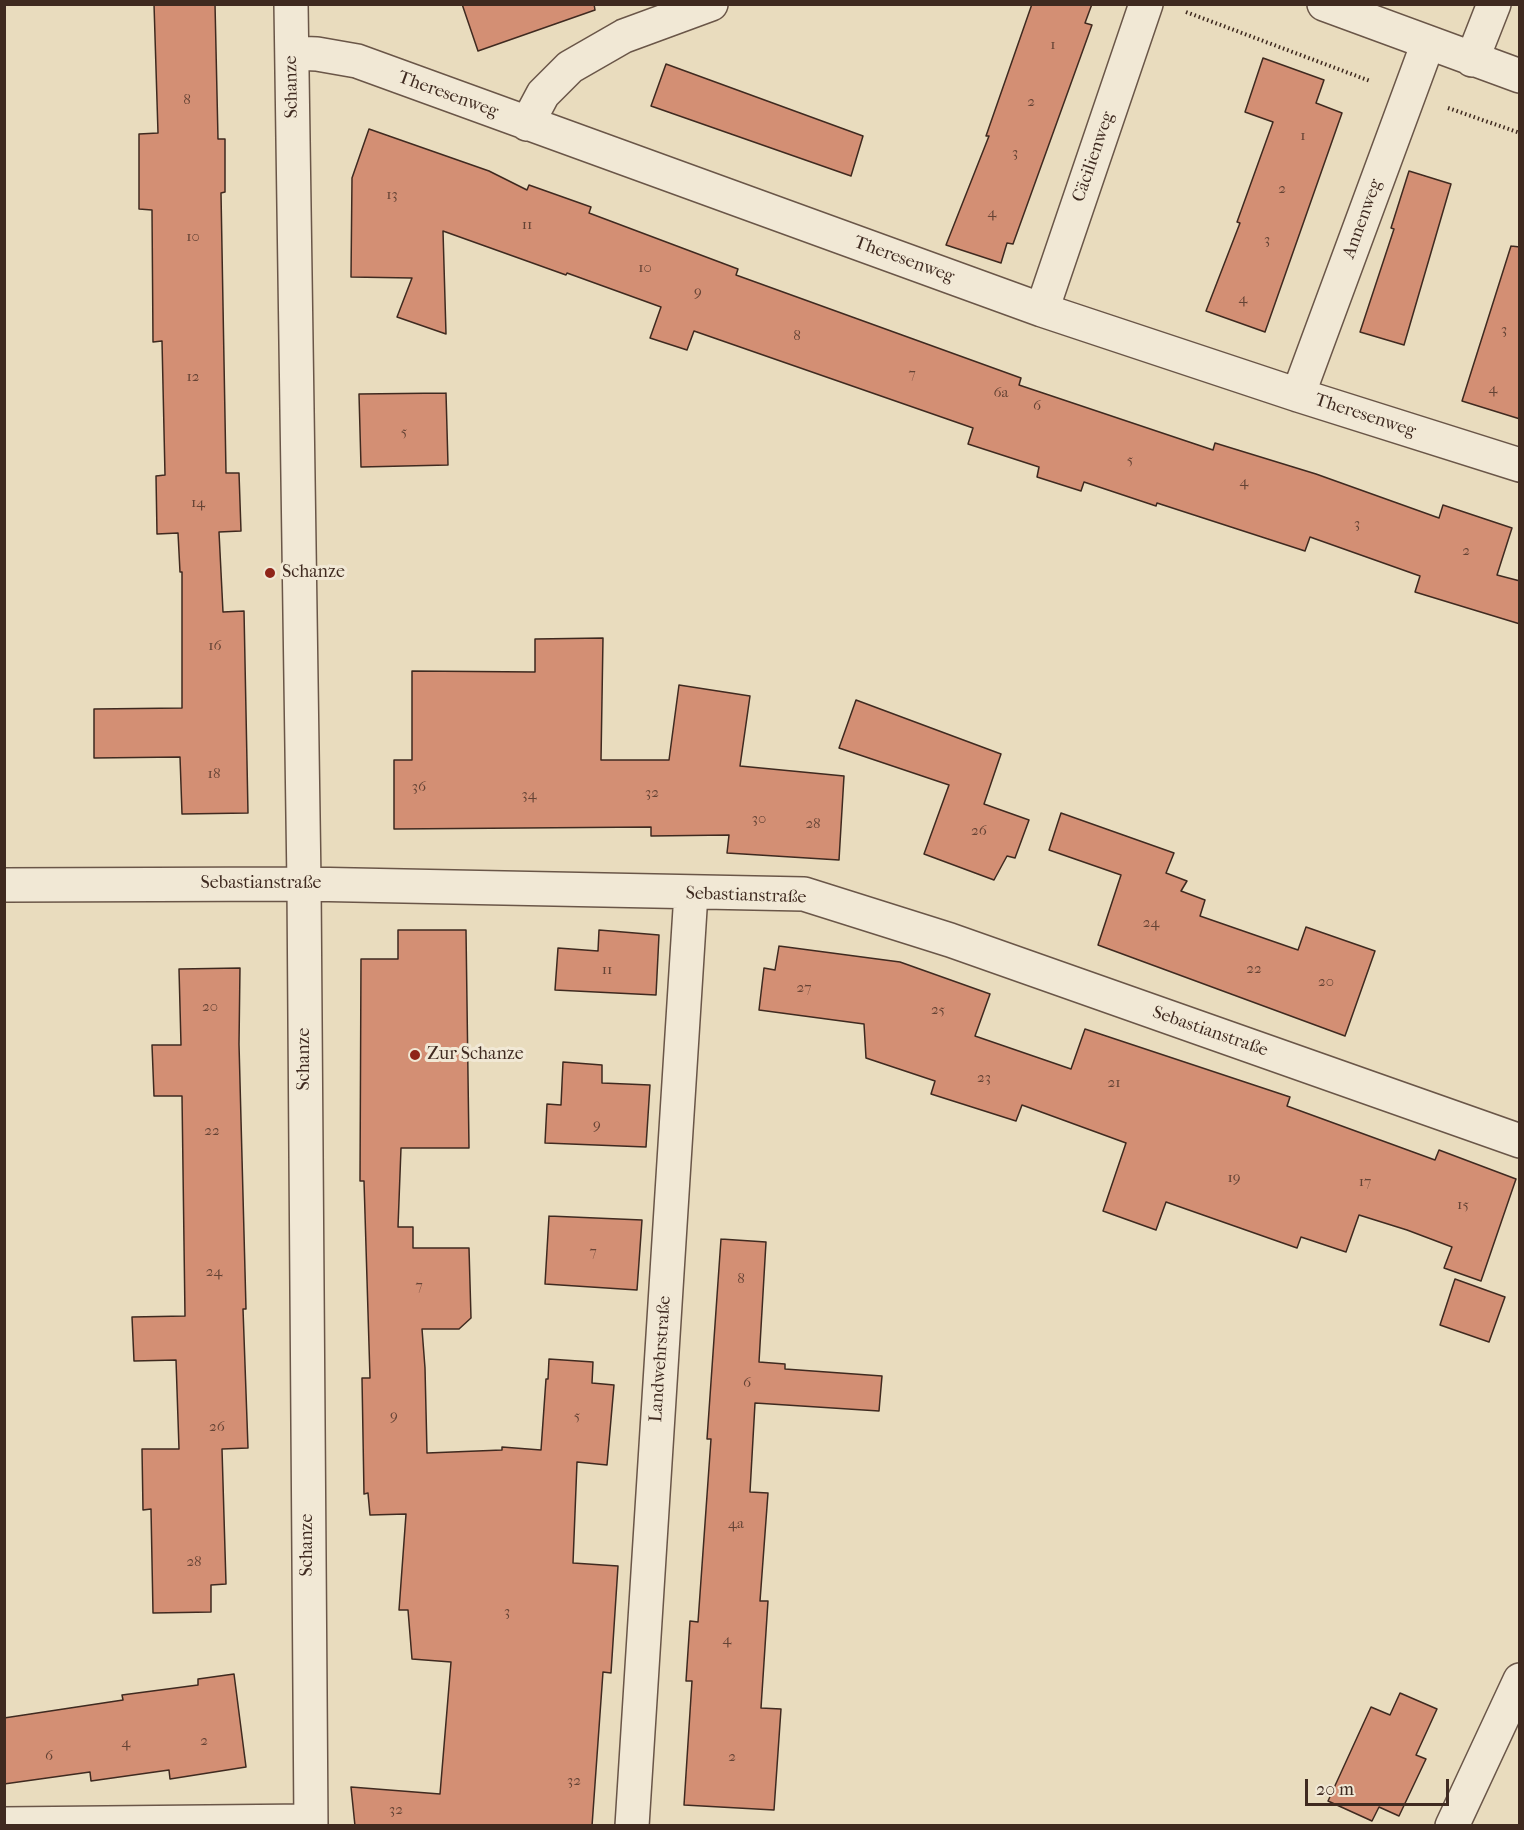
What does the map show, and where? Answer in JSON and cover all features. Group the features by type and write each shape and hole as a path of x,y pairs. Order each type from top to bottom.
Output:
{"street":[{"name":"Schanze","path":"291,4 304,884 310,1823"},
{"path":"527,124 543,94 570,67 624,36 711,4"},
{"path":"1324,4 1520,76"},
{"path":"1473,60 1494,4"},
{"name":"Cäcilienweg","path":"1042,310 1161,7"},
{"name":"Annenweg","path":"1298,395 1428,43"},
{"name":"Theresenweg","path":"292,53 317,54 357,61 1042,310 1298,395 1520,465"},
{"name":"Sebastianstraße","path":"4,885 304,884 804,894 950,940 1520,1141"},
{"name":"Landwehrstraße","path":"632,1826 691,893"},
{"path":"1452,1826 1520,1680"},
{"path":"4,1824 310,1823"}],"path":[{"path":"1161,7 1520,133"}],"building":[{"path":"154,4 215,4 218,139 225,139 225,192 221,193 226,473 239,473 241,531 219,532 223,612 244,611 248,813 182,814 180,757 94,758 94,709 182,708 182,572 180,572 178,533 157,534 156,476 165,475 162,341 153,342 152,210 139,209 139,134 158,133"},
{"path":"462,4 594,4 595,10 478,51"},
{"path":"1032,4 1092,4 1085,23 1092,25 1013,244 1007,243 1001,263 946,245 989,136 986,136"},
{"path":"1263,58 1324,80 1316,103 1342,113 1265,332 1206,311 1240,223 1237,222 1273,122 1245,112"},
{"path":"666,64 863,136 851,176 651,106"},
{"path":"369,129 489,171 527,190 529,185 591,207 589,213 738,269 736,275 1021,378 1019,385 1213,450 1215,443 1316,474 1439,518 1443,505 1512,528 1497,575 1520,581 1520,624 1415,592 1420,576 1310,537 1305,551 1084,482 1081,491 1037,477 1039,467 968,444 973,428 694,331 687,350 650,338 661,307 443,231 446,334 397,317 412,278 351,277 352,178"},
{"path":"1409,171 1451,184 1404,345 1360,332 1394,229 1391,228"},
{"path":"1511,246 1520,247 1520,419 1462,401"},
{"path":"446,393 448,465 361,467 359,394"},
{"path":"603,638 601,760 669,760 679,685 750,696 740,766 844,776 839,860 727,853 729,835 651,836 651,827 394,829 394,760 412,760 412,671 535,672 535,639"},
{"path":"856,700 1001,754 984,804 1029,820 1015,858 1007,856 994,880 924,854 949,785 839,748"},
{"path":"1061,813 1174,853 1166,873 1187,881 1181,891 1205,900 1200,916 1298,950 1306,927 1375,951 1345,1036 1098,945 1121,875 1049,850"},
{"path":"398,930 466,930 469,1148 401,1148 398,1227 413,1227 413,1248 469,1248 471,1318 459,1329 422,1329 427,1453 502,1450 502,1447 541,1450 549,1359 593,1362 592,1383 614,1385 607,1465 577,1462 573,1563 618,1566 611,1673 603,1672 592,1826 355,1826 351,1787 440,1794 451,1662 412,1659 408,1610 399,1610 406,1514 370,1515 368,1493 364,1494 362,1378 370,1378 364,1181 360,1181 361,959 398,959"},
{"path":"599,930 659,935 656,995 555,990 558,948 598,951"},
{"path":"779,946 900,962 990,994 975,1036 1071,1069 1085,1029 1290,1097 1287,1106 1435,1160 1439,1150 1516,1179 1481,1281 1444,1268 1452,1247 1359,1215 1346,1252 1301,1237 1297,1248 1166,1202 1156,1230 1103,1211 1126,1143 1022,1105 1016,1121 931,1094 935,1081 866,1058 864,1024 759,1010 764,968 775,970"},
{"path":"240,968 239,1044 246,1309 243,1309 248,1448 222,1449 226,1584 211,1585 211,1612 153,1613 151,1509 143,1510 142,1449 179,1449 176,1360 134,1361 132,1317 185,1316 182,1096 154,1096 152,1045 181,1045 179,969"},
{"path":"563,1062 602,1065 602,1083 650,1085 646,1147 545,1143 547,1104 561,1105"},
{"path":"549,1216 642,1220 637,1290 545,1284"},
{"path":"721,1239 766,1242 759,1362 785,1364 785,1369 882,1376 879,1411 755,1403 750,1492 768,1493 760,1601 768,1601 761,1708 781,1709 774,1810 684,1805 692,1681 686,1681 690,1621 698,1622 711,1439 707,1439"},
{"path":"1455,1279 1505,1297 1489,1342 1440,1325"},
{"path":"234,1674 246,1767 170,1779 169,1770 91,1781 90,1772 4,1784 4,1718 123,1700 122,1695 198,1685 198,1679"},
{"path":"1400,1693 1437,1709 1416,1755 1426,1759 1399,1816 1379,1807 1372,1821 1328,1801 1371,1707 1390,1715"}],"place":[{"name":"Schanze","path":"270,573"},
{"name":"Zur Schanze","path":"415,1055"}]}
